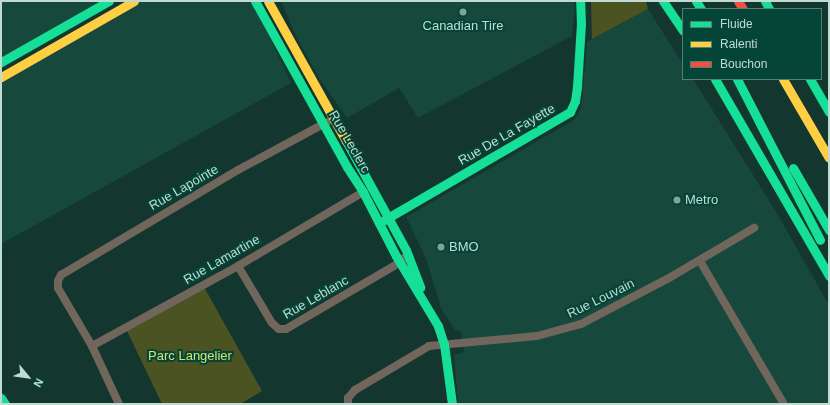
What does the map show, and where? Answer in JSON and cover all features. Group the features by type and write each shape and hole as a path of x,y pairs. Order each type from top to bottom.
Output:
{"main road":[{"path":"1,62 109,1"},
{"path":"1,77 134,1"},
{"name":"Rue Leclerc","path":"255,1 347,167 363,192 399,261 421,295 438,326 444,344 452,404"},
{"name":"Rue Leclerc","path":"268,1 408,254 420,282 421,295"},
{"path":"273,1 279,19"},
{"name":"Rue De La Fayette","path":"379,223 559,120 570,112 575,101 578,87 581,24 580,1"},
{"path":"663,1 682,30"},
{"path":"673,1 682,18"},
{"path":"716,80 829,276"},
{"path":"738,80 829,257"},
{"path":"743,80 829,230"},
{"path":"785,80 829,144"},
{"path":"785,80 829,158"},
{"path":"811,80 829,112"},
{"path":"1,398 5,404"}],"street":[{"name":"Rue Lapointe","path":"92,346 58,288 58,281 67,269 333,118"},
{"name":"Rue Lamartine","path":"92,346 238,266 363,192"},
{"name":"Rue Louvain","path":"348,404 348,398 355,390 425,347 537,336 577,326 602,315 700,261 754,228"},
{"name":"Rue Leblanc","path":"238,266 272,323 279,329 286,330 408,254"},
{"path":"700,261 784,404"},
{"path":"92,346 119,404"}],"shaded area":[{"path":"1,1 109,1 1,62"},
{"path":"136,1 253,1 291,83 1,244 1,77"},
{"path":"281,1 574,1 575,6 572,36 418,118 399,88 347,118 320,80 296,36"},
{"path":"648,9 682,62 682,80 694,80 778,215 829,305 829,404 458,404 454,355 464,352 461,331 455,330 441,308 426,258 406,217 574,120 581,109 587,42"}],"green space":[{"path":"591,1 646,1 648,9 592,39"},
{"name":"Parc Langelier","path":"204,287 262,391 242,403 162,404 127,331"}],"traffic: fast":[{"path":"1,62 109,1"},
{"path":"255,1 347,167 363,192 396,256 438,326 444,344 452,404"},
{"path":"379,223 570,112 575,101 577,87 581,24 580,1"},
{"path":"663,1 682,30"},
{"path":"696,1 700,8"},
{"path":"765,1 768,8"},
{"path":"716,80 829,276"},
{"path":"738,80 820,240"},
{"path":"811,80 829,112"},
{"path":"346,141 406,250 420,287"},
{"path":"793,168 829,230"},
{"path":"1,398 5,404"}],"traffic: slow":[{"path":"1,77 134,1"},
{"path":"268,1 346,141"},
{"path":"784,80 829,158"}],"traffic: jam":[{"path":"738,1 742,8"}],"place":[{"name":"Canadian Tire","path":"463,12"},
{"name":"Metro","path":"677,200"},
{"name":"BMO","path":"441,247"}]}
